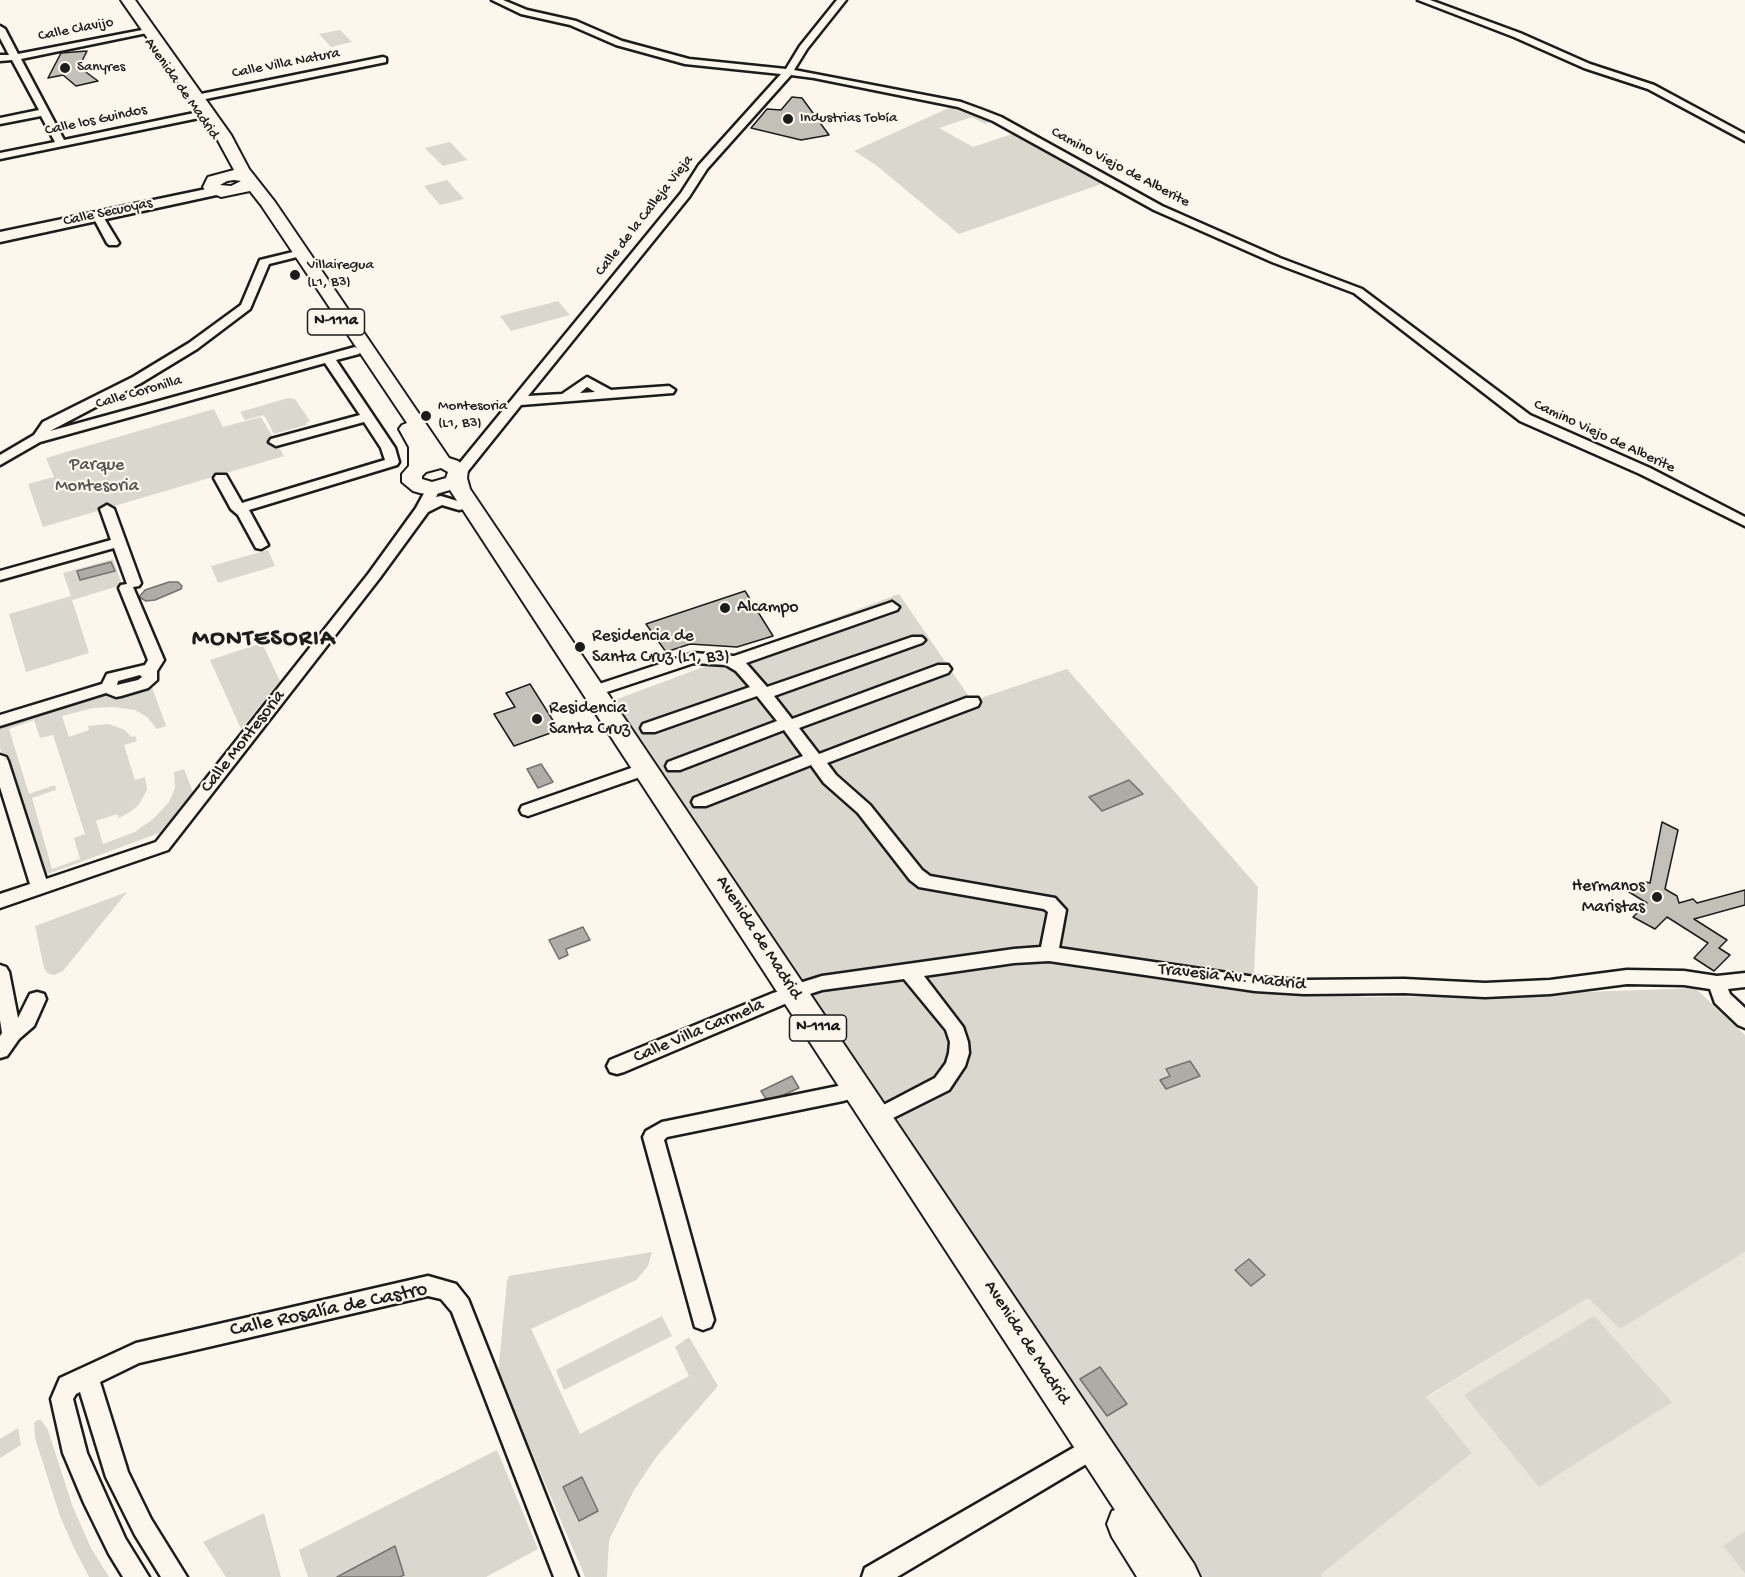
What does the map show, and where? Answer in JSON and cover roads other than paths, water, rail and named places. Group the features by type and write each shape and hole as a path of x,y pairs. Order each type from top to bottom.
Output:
{"main road":[{"name":"Avenida de Madrid","path":"119,0 233,163 221,185 254,198 416,441 420,454 439,479 634,773 787,995 877,1118 1181,1577"},
{"name":"Avenida de Madrid","path":"128,0 228,142 248,179 267,202 429,441 439,479 460,489 595,691 787,995 843,1094 1159,1577"},
{"path":"221,185 245,187 248,179"},
{"name":"Calle Secuoyas","path":"0,235 97,215 221,185"},
{"name":"Calle Secuoyas","path":"0,235 221,185"}],"street":[{"name":"Camino Viejo de Alberite","path":"496,0 524,12 573,23 619,43 687,62 814,75 962,105 997,119 1158,208 1284,264 1323,276 1358,291 1525,418 1645,471 1745,522"},
{"name":"Calle de la Calleja Vieja","path":"439,479 474,455 685,195 703,167 788,73 803,48 842,0"},
{"path":"1422,0 1516,35 1587,66 1651,87 1745,138"},
{"path":"0,29 61,143"},
{"name":"Calle Clavijo","path":"0,58 142,33"},
{"name":"Calle Clavijo","path":"0,63 15,57"},
{"name":"Calle Villa Natura","path":"196,98 383,60"},
{"path":"0,121 45,112"},
{"name":"Calle los Guindos","path":"0,156 199,115"},
{"path":"97,215 113,243"},
{"path":"35,439 48,425 137,380 193,346 246,307 264,262 293,255"},
{"name":"Calle Coronilla","path":"0,461 35,439 328,358 352,347"},
{"name":"Calle Coronilla","path":"291,368 303,357 352,347"},
{"path":"328,358 388,448 392,462"},
{"path":"518,401 669,390"},
{"path":"276,442 368,417"},
{"path":"238,509 392,462 439,479 441,500 423,509"},
{"path":"221,478 238,509 244,513 261,545"},
{"name":"Calle Montesoria","path":"5,900 162,846 374,576 423,509 439,479"},
{"path":"0,721 108,687 116,692 143,684 151,678 149,672 156,660 130,586 119,542 107,509"},
{"path":"0,576 119,542"},
{"path":"733,662 892,607"},
{"path":"650,728 917,640"},
{"path":"595,691 693,658 711,657 733,662 741,667 762,691 830,779 864,810 916,875 925,882 1049,903 1057,910 1049,954"},
{"path":"674,766 943,669"},
{"path":"700,802 972,702"},
{"path":"0,761 40,887"},
{"path":"528,810 634,773"},
{"name":"Travesia Av. Madrid","path":"787,995 822,983 1014,956 1049,954 1255,984 1304,987 1404,986 1485,990 1550,987 1627,977 1684,978 1717,983 1745,980"},
{"path":"877,1118 942,1084 955,1066 959,1053 959,1042 954,1027 927,991 908,971"},
{"path":"0,972 12,1034"},
{"path":"1717,983 1722,998 1745,1020"},
{"name":"Calle Villa Carmela","path":"617,1066 787,995"},
{"path":"0,1050 12,1034 27,1021 37,999"},
{"path":"703,1320 653,1137 662,1130 843,1094"},
{"name":"Calle Rosalía de Castro","path":"137,1577 117,1546 75,1453 62,1399 68,1386 136,1353 428,1286 448,1291 460,1306 566,1577"},
{"path":"87,1377 118,1477 143,1527 175,1577"},
{"path":"874,1577 1080,1455"}],"place":[{"name":"Sanyres","path":"65,68"},
{"name":"Industrias Tobía","path":"788,119"},
{"name":"Villairegua (L1, B3)","path":"295,275"},
{"name":"Montesoria (L1, B3)","path":"426,416"},
{"name":"Alcampo","path":"725,608"},
{"name":"Residencia de Santa Cruz (L1, B3)","path":"580,647"},
{"name":"Residencia Santa Cruz","path":"537,719"},
{"name":"Hermanos Maristas","path":"1657,897"}],"district":[{"name":"MONTESORIA","path":"264,640"}],"park label":[{"name":"Parque Montesoria","path":"97,476"}]}
